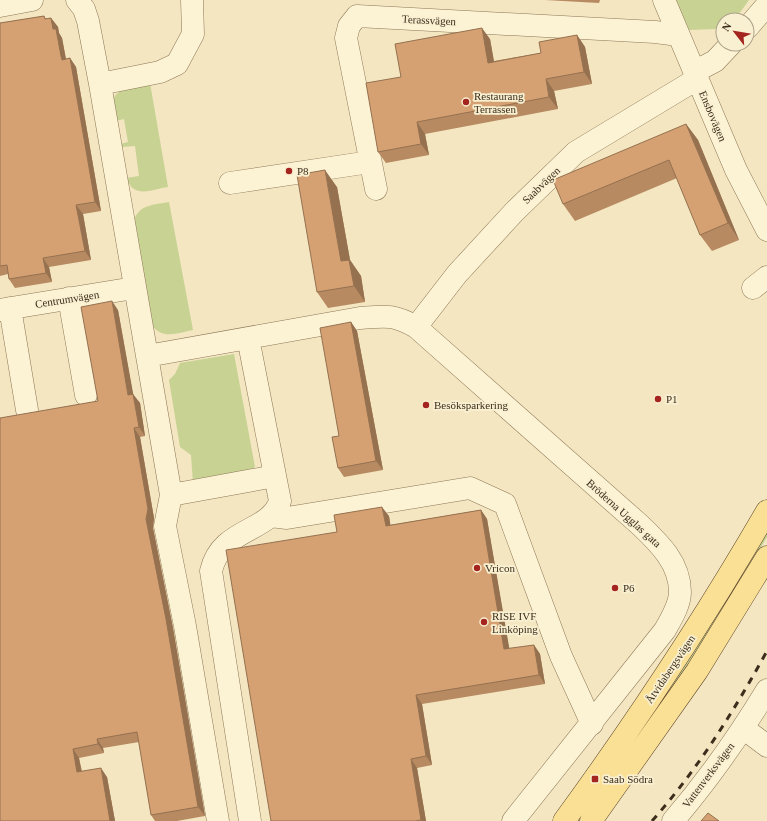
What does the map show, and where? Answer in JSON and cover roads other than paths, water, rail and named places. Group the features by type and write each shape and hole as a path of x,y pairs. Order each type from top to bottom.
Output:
{"main road":[{"name":"Åtvidabergsvägen","path":"564,821 673,664 767,511"},
{"name":"Åtvidabergsvägen","path":"592,821 697,671 767,557"}],"street":[{"path":"0,6 32,0"},
{"path":"77,0 84,9 88,21 147,356 170,495 165,526 185,626 218,821"},
{"path":"100,84 160,72 177,64 192,34 192,0"},
{"name":"Ensbovägen","path":"664,0 736,170 767,230"},
{"path":"755,19 767,5"},
{"name":"Terassvägen","path":"376,189 346,38 350,26 357,16 647,31 678,35"},
{"name":"Saabvägen","path":"416,328 457,274 515,211 576,152 696,75 715,61 723,52"},
{"path":"230,182 370,162"},
{"name":"Centrumvägen","path":"5,309 134,288"},
{"path":"69,298 86,395"},
{"path":"5,309 27,410"},
{"name":"Bröderna Ugglas gata","path":"147,356 360,318 391,316 404,320 416,328 640,524 667,552 674,565 680,592 673,616 656,644 513,821"},
{"path":"227,821 250,819 211,571 214,559 222,548 231,540 271,516 278,508 280,501 248,338"},
{"path":"170,495 275,476"},
{"path":"271,516 287,518 470,488 505,504 561,656 592,724"},
{"name":"Vattenverksvägen","path":"672,821 712,772 743,728 767,690"},
{"path":"743,728 767,746"}],"railway":[{"path":"652,821 700,760 742,696 767,651"}],"place":[{"name":"Restaurang Terrassen","path":"466,102"},
{"name":"P8","path":"289,171"},
{"name":"P1","path":"658,399"},
{"name":"Besöksparkering","path":"426,405"},
{"name":"Vricon","path":"477,568"},
{"name":"P6","path":"615,588"},
{"name":"RISE IVF Linköping","path":"484,622"},
{"name":"Saab Södra","path":"595,779"}]}
